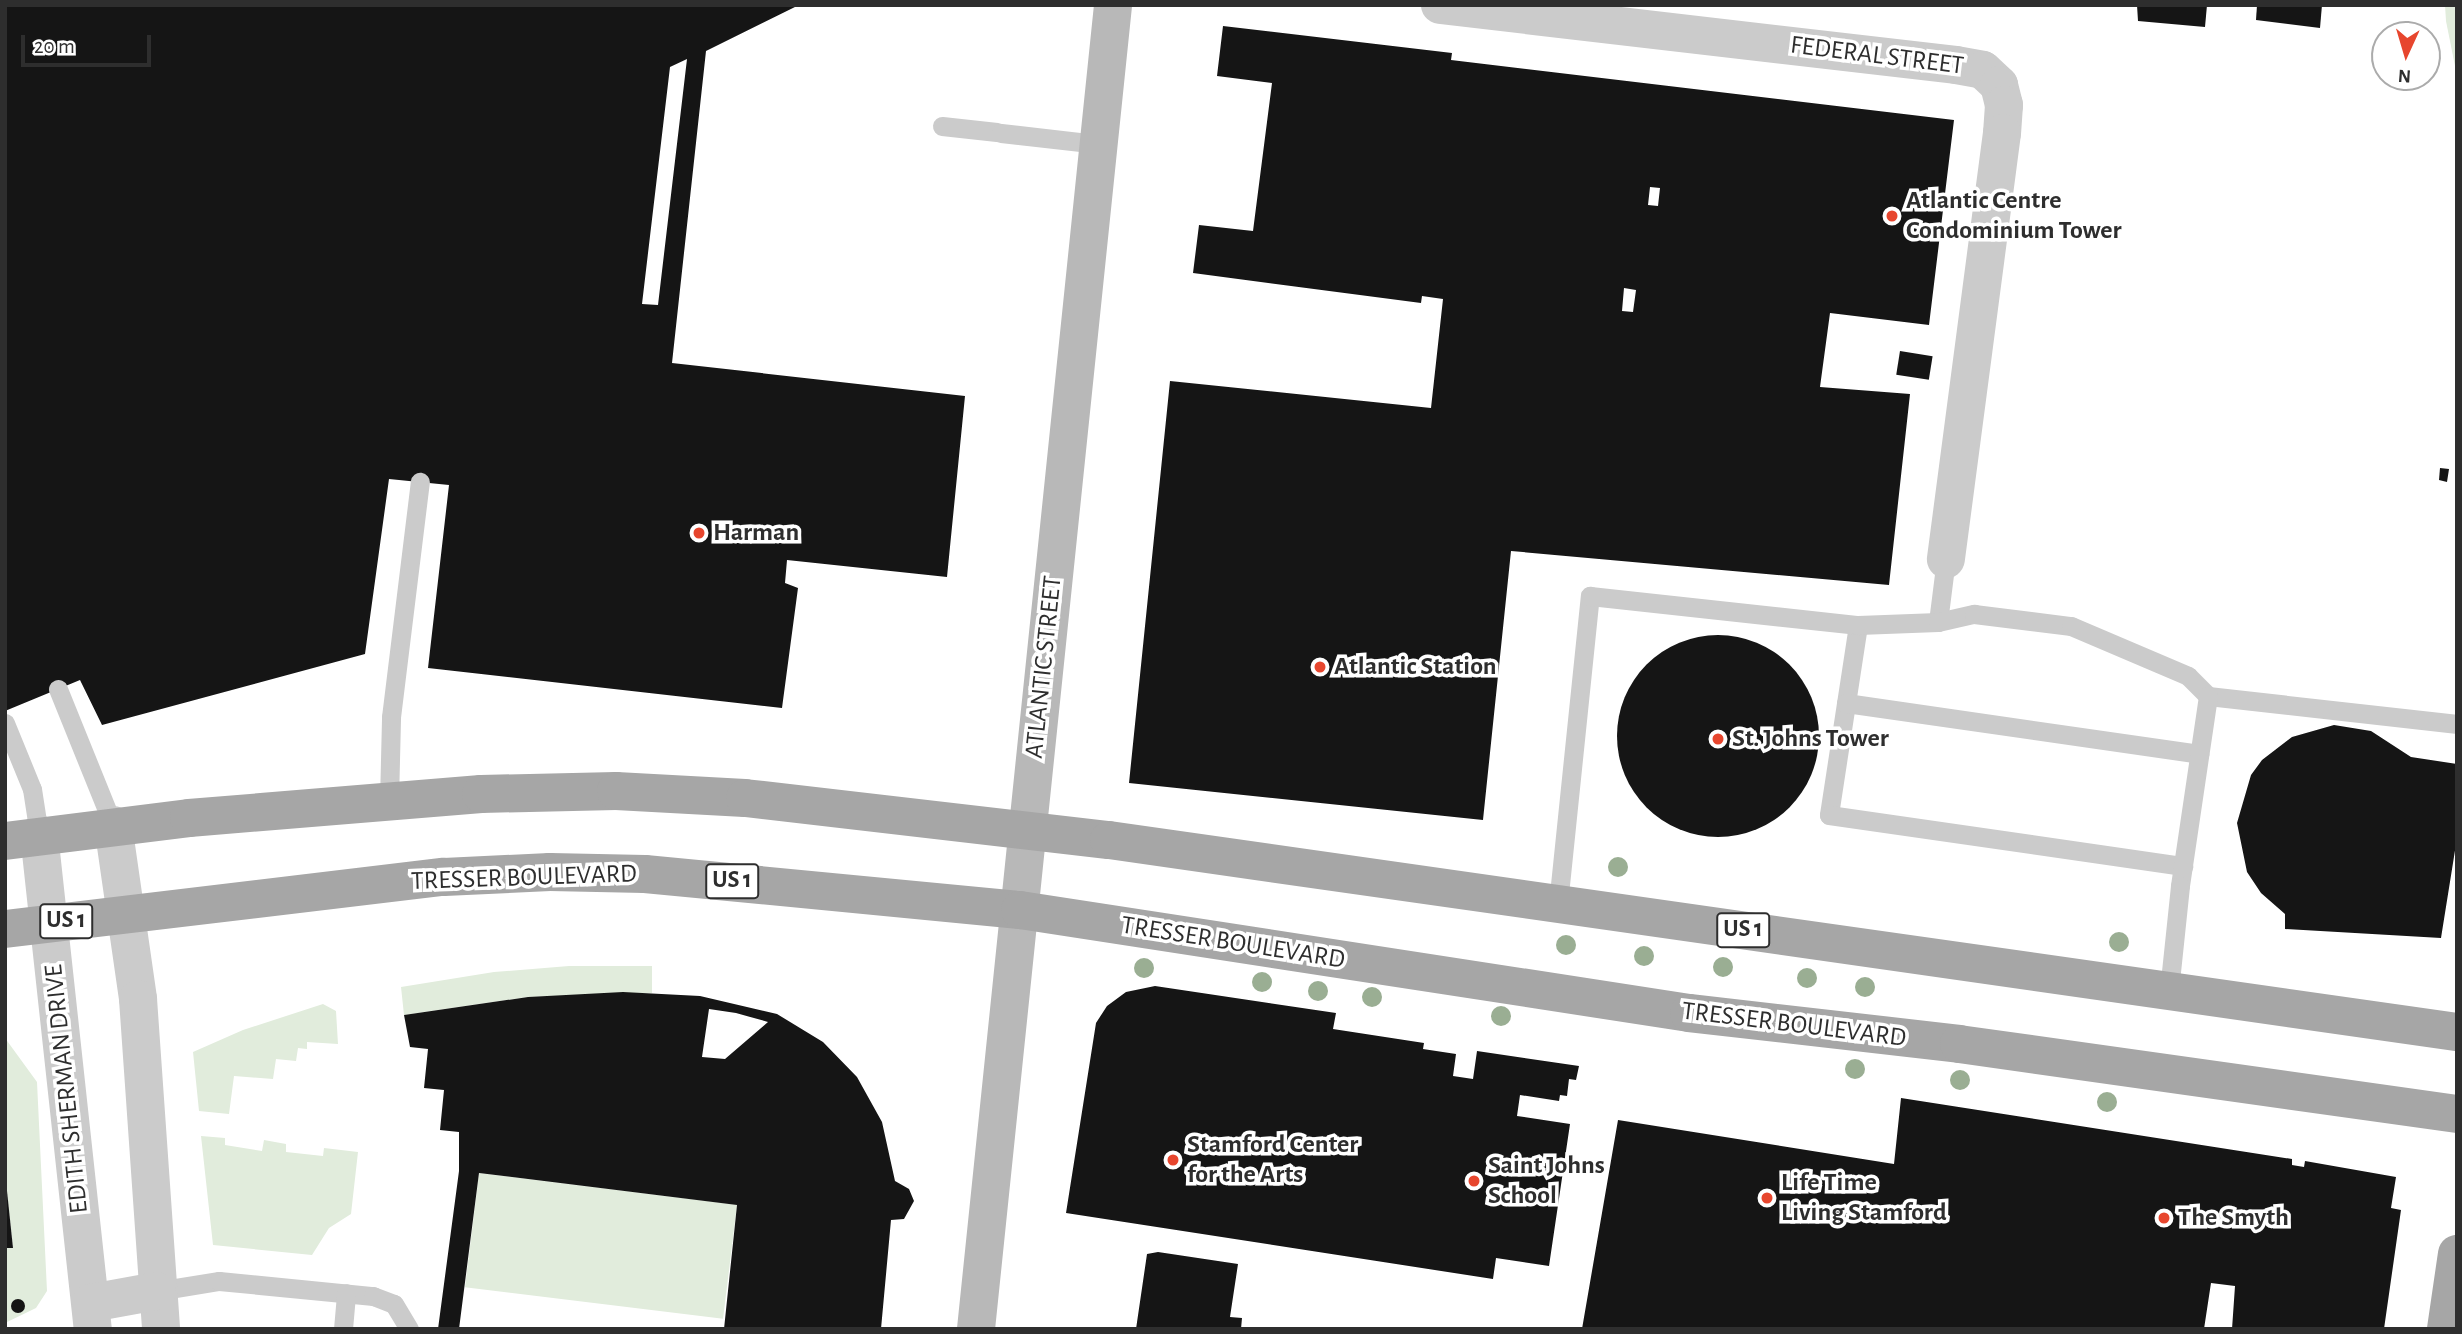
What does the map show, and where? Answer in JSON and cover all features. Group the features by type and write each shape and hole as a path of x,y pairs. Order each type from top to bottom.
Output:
{"main road":[{"name":"ATLANTIC STREET","path":"976,1329 1113,5"},
{"name":"US 1","path":"22,838 113,825 389,802 616,791 745,797 1028,829 2457,1032"},
{"name":"TRESSER BOULEVARD","path":"5,929 126,912 444,877 550,872 795,886 1020,909 1689,1013 1973,1046 2457,1114"},
{"path":"2446,1329 2457,1254"}],"street":[{"name":"FEDERAL STREET","path":"1440,5 1956,65 1983,70 1999,85 2004,106 2003,133 1946,559"},
{"path":"113,825 138,999 161,1329"},
{"name":"EDITH SHERMAN DRIVE","path":"22,838 49,923 92,1316 157,1291"}],"lane":[{"path":"942,126 1098,144"},
{"path":"389,802 391,718 420,482"},
{"path":"1938,622 1946,559"},
{"path":"1558,904 1590,596 1858,625 1938,622 1974,614 2071,626 2188,676 2208,696 2457,724"},
{"path":"1858,625 1829,815 2183,866"},
{"path":"58,689 113,825"},
{"path":"2169,991 2183,866 2208,696"},
{"path":"1846,703 2199,754"},
{"path":"5,723 32,789 22,838"},
{"path":"157,1291 219,1281 373,1296 394,1304 409,1329"},
{"path":"343,1329 346,1293"}],"green space":[{"path":"2445,5 2457,5 2457,76 2446,21"},
{"path":"569,966 652,966 652,993 528,997 404,1015 401,987 494,972"},
{"path":"323,1004 336,1011 338,1044 307,1042 307,1049 298,1048 296,1061 276,1059 273,1079 234,1076 229,1114 199,1111 193,1052 243,1030"},
{"path":"5,1038 37,1082 47,1291 36,1308 5,1323 5,1248 13,1248 5,1176"},
{"path":"201,1136 225,1138 225,1145 262,1151 264,1140 286,1144 286,1152 323,1156 324,1148 358,1152 351,1214 329,1228 312,1255 213,1245"},
{"path":"479,1173 737,1205 723,1319 465,1287"}],"building":[{"path":"5,5 799,5 706,51 672,363 965,396 947,577 787,560 785,583 798,588 782,708 428,668 449,485 389,479 365,654 102,725 80,680 5,711","holes":["687,59 658,305 642,304 670,67"]},
{"path":"2137,5 2207,5 2205,27 2138,21"},
{"path":"2257,5 2322,5 2320,28 2256,20"},
{"path":"1223,26 1452,53 1451,60 1954,120 1929,325 1830,313 1820,387 1910,394 1889,585 1511,551 1483,820 1129,783 1170,381 1431,408 1443,299 1422,296 1421,303 1193,273 1199,225 1253,231 1272,83 1217,76","holes":["1650,187 1660,188 1658,206 1648,205","1624,288 1636,290 1633,312 1622,311"]},
{"path":"1900,351 1933,356 1929,380 1896,375"},
{"path":"2440,468 2449,469 2447,482 2439,480"},
{"name":"St. Johns Tower","path":"1718,635 1757,643 1774,652 1789,665 1802,680 1811,697 1819,736 1811,775 1802,792 1789,807 1774,820 1757,829 1718,837 1679,829 1662,820 1647,807 1634,792 1625,775 1617,736 1625,697 1634,680 1647,665 1662,652 1679,643"},
{"path":"2334,725 2371,731 2411,757 2457,764 2457,838 2441,938 2285,929 2285,914 2261,893 2247,872 2237,823 2251,775 2262,760 2292,737"},
{"path":"1155,986 1336,1013 1333,1029 1424,1043 1423,1049 1456,1054 1453,1076 1473,1079 1477,1051 1579,1066 1576,1080 1569,1079 1567,1096 1560,1095 1559,1101 1520,1095 1517,1116 1570,1124 1549,1266 1496,1258 1493,1279 1066,1213 1096,1023 1107,1006 1126,992"},
{"path":"623,992 700,996 777,1014 823,1042 857,1077 882,1122 895,1181 909,1189 914,1201 904,1219 891,1220 881,1329 724,1329 737,1205 479,1173 459,1329 438,1329 459,1171 459,1132 440,1130 444,1090 424,1088 428,1049 410,1047 404,1015 528,997","holes":["709,1009 768,1022 725,1059 702,1057"]},
{"path":"1901,1098 2292,1159 2292,1165 2304,1167 2305,1161 2396,1177 2391,1208 2401,1210 2384,1329 2232,1329 2235,1286 2211,1283 2204,1329 1582,1329 1618,1120 1894,1164"},
{"path":"7,1191 13,1248 5,1248"},
{"path":"1158,1252 1238,1264 1230,1317 1242,1318 1241,1329 1136,1329 1147,1254"},
{"path":"15,1299 21,1299 25,1306 21,1313 15,1313 11,1309 11,1303"}],"place":[{"name":"Atlantic Centre Condominium Tower","path":"1892,216"},
{"name":"Harman","path":"699,533"},
{"name":"Atlantic Station","path":"1320,667"},
{"name":"St. Johns Tower","path":"1718,739"},
{"name":"Stamford Center for the Arts","path":"1173,1160"},
{"name":"Saint Johns School","path":"1474,1181"},
{"name":"Life Time Living Stamford","path":"1767,1198"},
{"name":"The Smyth","path":"2164,1218"}]}
